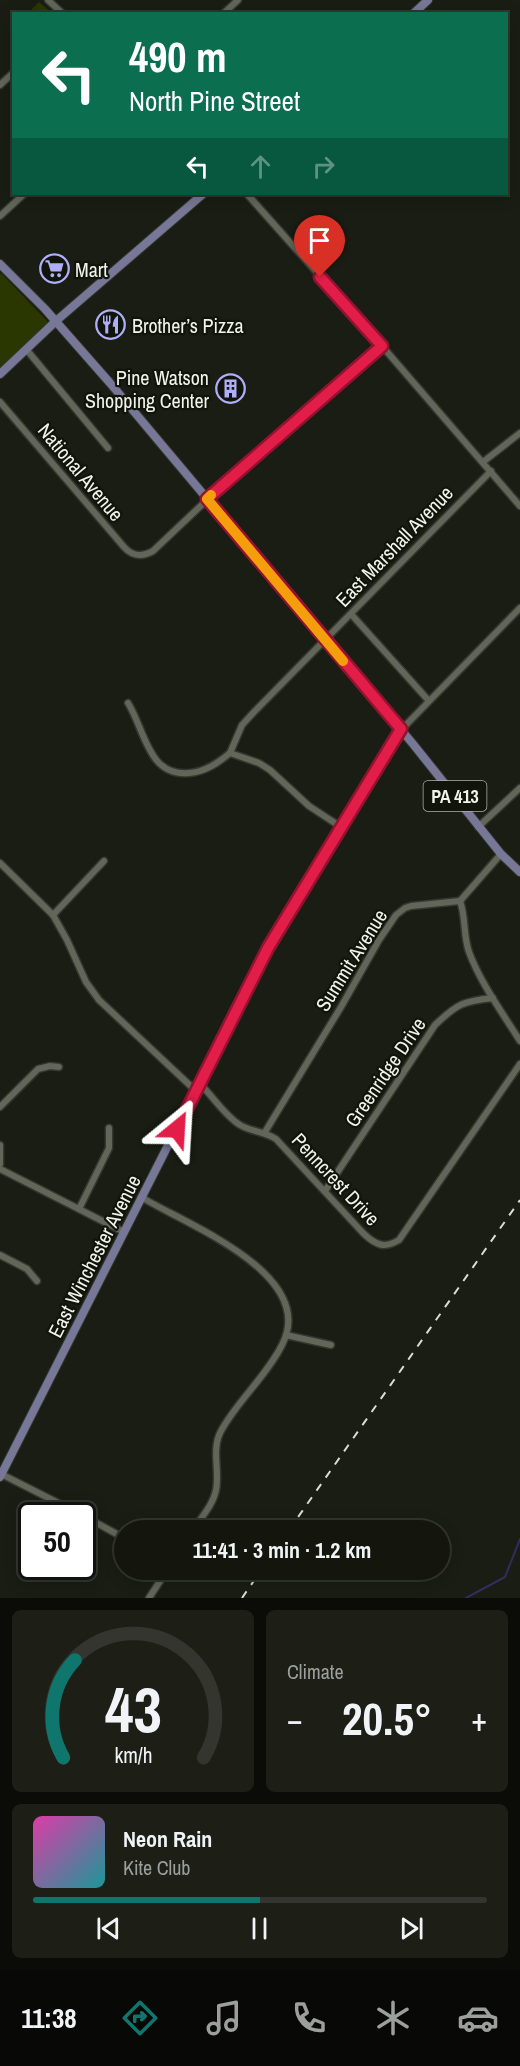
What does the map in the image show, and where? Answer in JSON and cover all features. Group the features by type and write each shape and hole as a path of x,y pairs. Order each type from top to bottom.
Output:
{"main road":[{"path":"415,12 428,0"},
{"path":"0,374 56,321 201,195"},
{"name":"PA 413","path":"0,264 56,321 401,729 501,854 520,872"},
{"name":"East Winchester Avenue","path":"1,1476 268,948 401,729"}],"street":[{"path":"48,0 61,12"},
{"path":"225,12 237,0"},
{"path":"0,85 12,74"},
{"path":"0,216 23,195"},
{"path":"248,195 520,506"},
{"path":"207,499 382,346"},
{"path":"26,349 108,448"},
{"name":"National Avenue","path":"0,402 130,553 142,556 153,551 207,499"},
{"path":"483,462 520,433"},
{"name":"East Marshall Avenue","path":"230,753 242,725 491,471"},
{"name":"East Winchester Avenue","path":"401,729 520,608"},
{"path":"351,614 429,701"},
{"path":"128,703 150,752 155,760 168,771 184,774 204,770 230,753 270,770 309,806 341,827"},
{"path":"478,826 520,788"},
{"path":"501,854 460,901 468,950 481,978 520,1041"},
{"path":"53,915 104,861"},
{"name":"Penncrest Drive","path":"0,863 53,915 86,981 99,1000 237,1123 265,1132 285,1148 372,1241 387,1246 399,1240 520,1064"},
{"name":"Summit Avenue","path":"265,1132 396,915 411,906 460,901"},
{"name":"Greenridge Drive","path":"325,1191 435,1025 459,1005 472,1000 493,998"},
{"path":"0,1107 38,1069 50,1066 59,1067"},
{"path":"79,1209 109,1148 109,1128"},
{"path":"0,1145 0,1164"},
{"path":"0,1169 124,1232"},
{"path":"141,1197 235,1249 269,1279 284,1302 287,1313 286,1335 281,1347 219,1435 216,1491 211,1504 200,1520"},
{"path":"0,1255 27,1269 37,1281"},
{"path":"286,1335 331,1345"},
{"path":"1,1476 55,1502"},
{"path":"96,1523 114,1533"},
{"path":"149,1598 161,1580"}],"green space":[{"path":"39,2 51,12 29,12"},
{"path":"0,274 48,322 0,369"}],"waterway":[{"path":"466,1598 505,1577 520,1539"}],"railway":[{"path":"296,1520 520,1200"},
{"path":"242,1598 254,1580"}],"slow traffic":[{"path":"211,495 207,499 343,661"}],"place":[{"name":"Mart","path":"54,269"},
{"name":"Brother’s Pizza","path":"111,325"},
{"name":"Pine Watson Shopping Center","path":"230,388"}],"route":[{"path":"177,1129 268,948 401,729 207,499 382,346 320,277"}]}
